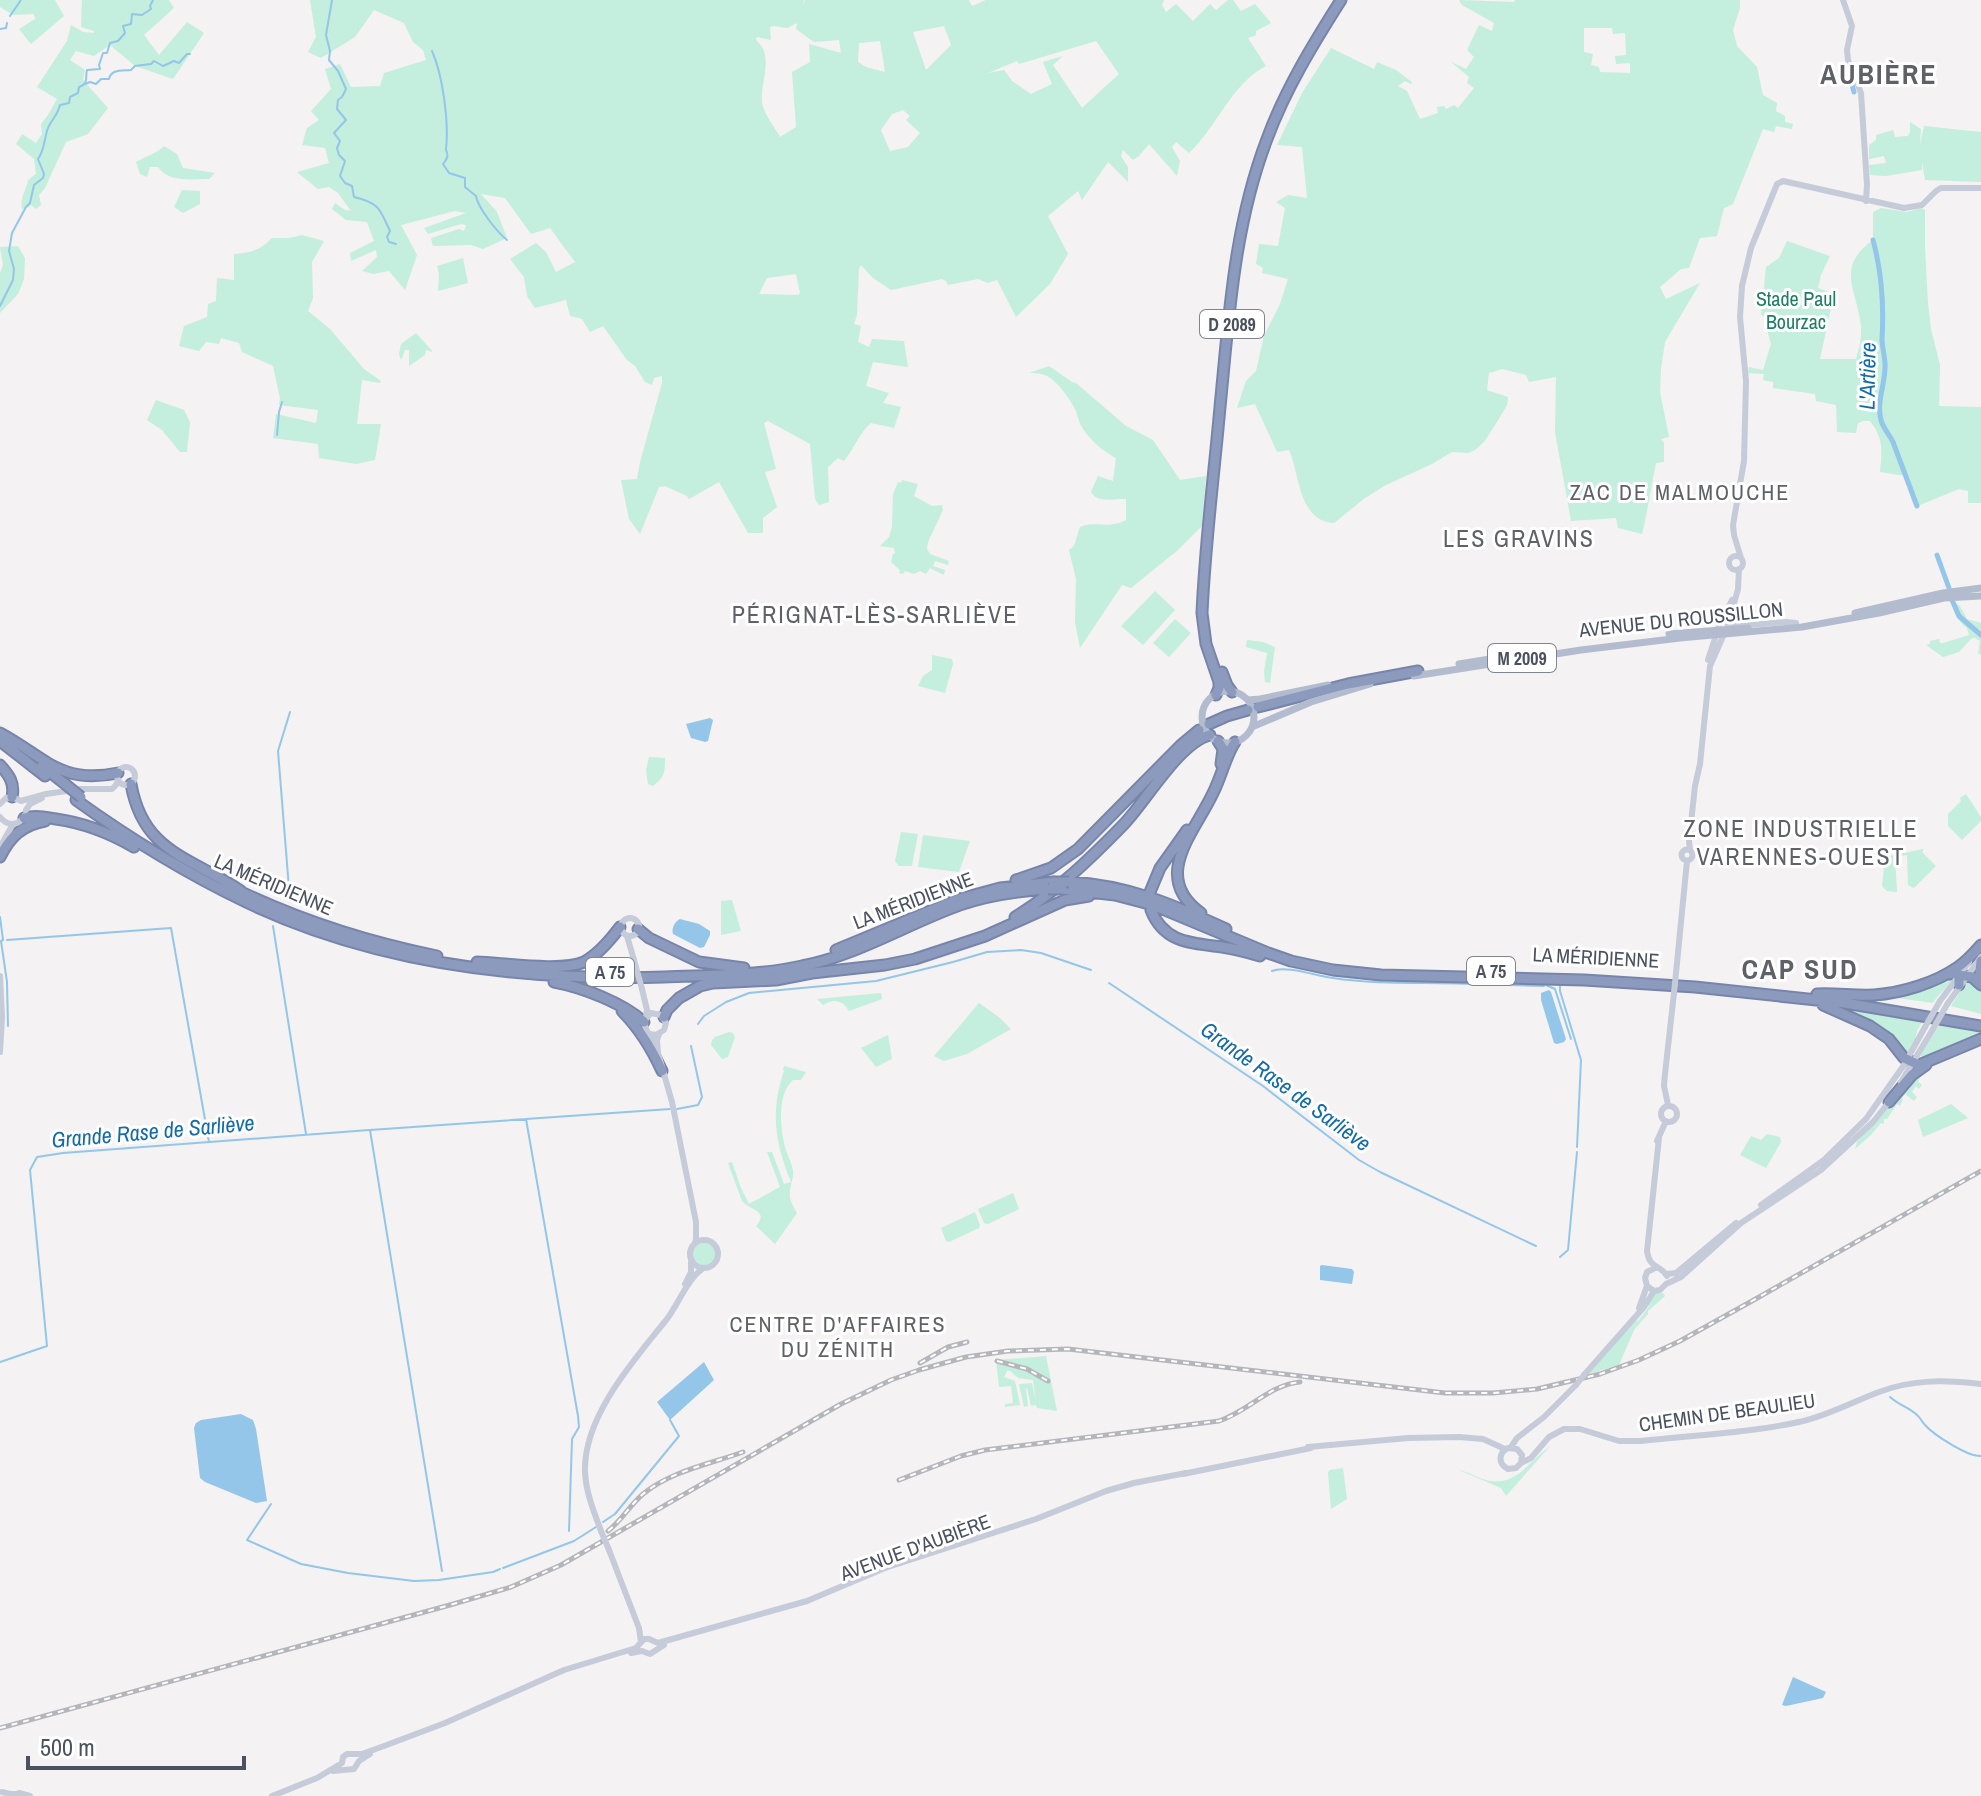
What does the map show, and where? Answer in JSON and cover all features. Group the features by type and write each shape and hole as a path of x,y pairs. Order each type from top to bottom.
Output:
{"highway":[{"name":"D 2089","path":"1232,692 1214,653 1206,600 1240,249 1254,190 1282,112 1344,0"},
{"name":"D 2089","path":"1216,695 1219,682 1202,630 1202,599 1237,248 1250,190 1270,130 1291,85 1344,0"},
{"path":"983,892 1040,873 1060,862 1078,849 1123,805 1160,761 1221,721 1252,708 1348,684 1418,671"},
{"path":"1252,708 1365,685"},
{"path":"962,944 1006,923 1068,877 1105,843 1168,762 1207,730"},
{"path":"1150,892 1166,857 1210,796 1223,749 1207,730"},
{"path":"0,733 58,770 80,775 118,776"},
{"name":"LA MÉRIDIENNE","path":"0,733 62,786"},
{"name":"LA MÉRIDIENNE","path":"0,741 78,798 133,833 247,899 299,924 374,947 507,973 564,977 673,977 758,973 807,966 963,904 1051,886"},
{"path":"1223,928 1188,903 1180,889 1177,870 1182,850 1214,792 1235,742"},
{"path":"0,765 12,783 14,790 10,798"},
{"path":"128,785 142,820 162,843 247,899"},
{"path":"25,814 87,824 189,878 231,897 247,899"},
{"path":"0,857 14,835 32,823 87,824"},
{"name":"LA MÉRIDIENNE","path":"247,899 354,935 429,954 527,969 584,972 744,968 783,964 825,954 983,892 1020,885 1120,889 1146,895 1264,945 1319,962 1362,968 1643,977 1817,994 1981,1023"},
{"name":"LA MÉRIDIENNE","path":"1070,886 1132,898 1176,913 1268,953 1314,967 1346,972 1643,983 1797,997 1981,1023"},
{"path":"673,977 712,980 793,976 885,965 930,955 985,936 1065,900 1080,896 1132,898"},
{"path":"1151,910 1164,930 1186,942 1238,950 1295,966 1314,967"},
{"path":"477,962 576,964 591,957 620,927"},
{"path":"633,933 699,962 744,968"},
{"path":"1940,977 1963,964 1981,945"},
{"path":"1981,959 1981,979"},
{"path":"507,973 563,983 599,996 645,1020"},
{"path":"1817,994 1885,994 1955,973 1961,979 1974,978 1981,985"},
{"path":"659,1015 700,986 793,976"},
{"path":"599,996 629,1019 653,1051 662,1071"},
{"path":"1797,997 1853,1017 1885,1035 1909,1059 1921,1065 1981,1039"},
{"path":"1889,1102 1912,1074 1952,1050"}],"main road":[{"path":"1844,3 1852,26 1848,60 1860,91 1862,107 1863,187 1871,202"},
{"path":"1688,850 1710,666 1736,591 1737,570 1743,565 1738,557 1733,530 1744,462 1746,381 1740,317 1742,286 1755,237 1775,186 1780,182 1904,208 1927,200 1937,190 1944,188 1981,188"},
{"path":"1850,197 1863,187"},
{"path":"1737,570 1729,563 1731,558 1738,557"},
{"path":"1711,648 1730,615 1738,589 1737,570"},
{"name":"AVENUE DU ROUSSILLON","path":"1418,671 1527,652 1833,622 1980,590"},
{"name":"AVENUE DU ROUSSILLON","path":"1797,626 1943,593 1980,590"},
{"path":"1730,615 1733,624 1742,627 1786,622 1797,626"},
{"name":"AVENUE DU ROUSSILLON","path":"1235,742 1247,735 1252,727 1311,702 1365,685 1542,655 1707,636 1742,627 1785,627"},
{"path":"1668,1105 1664,1086 1687,861 1693,856 1688,850 1706,670 1712,640 1707,636"},
{"path":"1235,742 1227,743 1207,730 1206,704 1216,695 1232,692 1252,708 1252,727"},
{"path":"0,804 10,798 80,789 112,789 126,767 133,770 135,777 128,785 108,794 81,790 49,795 30,804 19,823 2,819 0,846"},
{"path":"118,776 128,785"},
{"path":"10,798 25,814"},
{"path":"0,846 13,824"},
{"path":"633,933 622,933 622,921 631,918 638,923 633,933 634,956 647,1010 645,1029 658,1053"},
{"path":"1666,1274 1676,1273 1732,1226 1824,1160 1871,1113 1981,945"},
{"path":"1961,979 1981,959"},
{"path":"0,976 0,1052"},
{"path":"642,989 666,1027 657,1040 658,1053 679,1132 696,1222 695,1243 689,1254 691,1272 657,1332"},
{"path":"645,1020 659,1015"},
{"path":"650,1034 659,1034"},
{"path":"1525,1432 1520,1441 1521,1456 1516,1468 1508,1469 1502,1465 1506,1450 1517,1438 1548,1414 1576,1385 1644,1307 1654,1291 1681,1277 1753,1214 1821,1170 1873,1122 1889,1102 1909,1059"},
{"path":"1668,1105 1676,1108 1678,1115 1673,1121 1662,1117 1661,1111 1668,1105"},
{"path":"1638,1312 1647,1286 1646,1242 1656,1145 1666,1121"},
{"path":"1655,1268 1648,1259 1647,1251 1659,1138"},
{"path":"652,1643 648,1654 641,1646 638,1624 591,1504 586,1479 588,1442 602,1409 674,1310 694,1274 717,1261 716,1247 702,1235 696,1222"},
{"path":"695,1243 709,1241"},
{"path":"691,1262 701,1268"},
{"path":"1646,1274 1655,1268 1662,1269 1666,1274 1666,1284"},
{"path":"1647,1286 1654,1291"},
{"name":"CHEMIN DE BEAULIEU","path":"1521,1456 1533,1457 1553,1433 1568,1428 1619,1441 1641,1441 1798,1422 1826,1415 1909,1383 1950,1380 1981,1384"},
{"name":"AVENUE D'AUBIÈRE","path":"652,1643 807,1601 885,1568 1036,1519 1098,1493 1134,1483 1268,1455 1408,1438 1475,1438 1490,1441 1506,1450"},
{"path":"1506,1450 1521,1456"},
{"path":"638,1624 652,1643"},
{"path":"344,1766 346,1755 362,1754 445,1723 564,1670 652,1643"},
{"path":"344,1766 351,1770 356,1768 359,1761 384,1746"},
{"path":"355,1754 359,1761"},
{"path":"272,1796 344,1766"},
{"path":"3,1793 30,1796"}],"green space":[{"path":"0,0 55,0 64,16 31,44 19,29 35,19 34,14 13,15 0,7"},
{"path":"82,0 169,0 174,8 144,35 159,55 187,22 204,33 173,79 135,66 110,45 94,56 76,51 70,60 85,70 83,80 108,108 88,134 66,142 39,195 41,205 36,209 31,205 22,209 22,197 28,180 36,174 34,159 16,144 22,134 36,143 42,134 41,124 57,99 37,87 67,41 71,25 83,32 94,33 81,27"},
{"path":"310,0 804,0 803,6 805,0 969,0 972,6 986,0 1164,0 1162,5 1166,12 1176,4 1193,21 1210,4 1216,10 1228,0 1233,0 1241,11 1255,4 1271,23 1248,38 1266,66 1243,84 1189,153 1176,142 1172,147 1180,161 1177,176 1149,144 1133,160 1123,150 1121,156 1128,167 1128,182 1108,162 1082,200 1078,191 1048,216 1068,254 1050,284 1016,317 997,280 988,283 978,279 948,285 942,279 891,290 861,265 854,324 861,326 858,342 869,347 872,339 904,341 908,367 873,362 866,386 889,393 883,403 901,407 894,428 871,423 844,461 838,458 828,467 829,502 819,505 815,499 810,444 768,421 764,423 776,469 765,472 777,507 763,518 763,533 748,533 719,482 689,499 665,486 659,487 640,534 629,519 621,480 637,479 662,376 654,378 652,385 645,382 603,326 590,332 582,319 570,316 566,300 535,308 527,296 524,277 510,259 536,243 546,252 556,272 575,262 550,228 531,234 505,198 481,194 497,212 507,238 483,249 471,245 433,246 431,238 459,229 464,231 466,225 428,234 424,228 466,213 455,211 401,225 417,255 405,290 389,271 373,274 362,271 377,257 376,250 351,261 350,253 374,241 367,222 346,220 332,209 335,203 351,211 338,193 329,187 318,189 297,172 329,163 325,148 302,145 307,128 319,120 311,111 331,89 325,69 340,64 351,87 380,86 384,73 426,60 423,50 413,42 404,23 374,10 355,37 321,58 308,52 316,37","holes":["797,23 796,29 814,42 839,40 841,53 809,44 810,62 792,72 796,127 780,137 763,106 766,61 762,46 756,40 757,37 771,40 770,27 787,28","944,26 951,45 926,70 913,32","880,41 885,72 858,62 859,43","1096,41 1119,74 1082,108 1053,65 1063,56 1043,62 1052,84 1031,94 1012,81 1004,70 988,73 1017,61 1019,64","903,110 910,116 906,120 920,133 908,147 890,151 881,130 892,114","796,274 798,295 759,294 767,278"]},
{"path":"1459,0 1740,0 1733,30 1737,46 1757,67 1763,95 1777,103 1776,111 1785,116 1785,122 1793,124 1792,129 1776,126 1774,132 1763,129 1733,204 1724,208 1717,236 1700,238 1689,268 1681,269 1660,287 1666,299 1700,283 1665,342 1660,392 1669,437 1661,439 1664,443 1664,462 1656,463 1642,534 1618,528 1616,518 1571,521 1555,432 1556,377 1529,382 1526,375 1502,369 1489,373 1487,390 1508,397 1507,405 1484,442 1475,450 1452,452 1386,485 1334,523 1313,514 1307,505 1289,450 1277,452 1255,404 1237,408 1246,381 1256,371 1264,336 1288,279 1262,273 1263,268 1256,264 1259,244 1278,246 1285,208 1276,202 1288,195 1307,198 1302,147 1277,145 1302,93 1331,48 1374,69 1377,62 1396,70 1412,82 1405,81 1398,86 1407,91 1420,119 1438,113 1437,107 1444,106 1446,109 1454,105 1458,108 1474,88 1467,83 1469,77 1451,62 1466,69 1474,57 1467,50 1479,25 1492,31 1494,23 1462,5","holes":["1584,28 1612,28 1613,34 1625,33 1626,55 1615,56 1616,64 1630,63 1630,73 1600,72 1599,67 1591,65 1593,54 1584,52"]},
{"path":"1910,122 1921,129 1920,145 1924,126 1981,132 1981,182 1925,180 1922,162 1922,170 1886,176 1870,175 1869,165 1886,163 1884,156 1869,159 1869,145 1876,140 1876,135 1893,130 1895,137 1908,136"},
{"path":"164,146 177,154 183,168 215,173 209,179 181,179 168,176 158,167 150,167 147,177 140,174 136,162"},
{"path":"182,190 200,191 200,204 183,213 174,207"},
{"name":"Stade Paul Bourzac","path":"1881,208 1907,212 1921,208 1925,210 1928,303 1940,365 1939,406 1981,407 1981,503 1968,503 1968,491 1959,489 1915,507 1906,476 1880,472 1881,445 1870,421 1858,423 1856,433 1837,432 1836,405 1816,401 1815,394 1773,388 1773,382 1763,380 1764,374 1748,373 1749,367 1763,370 1771,344 1766,317 1761,315 1766,267 1779,258 1787,241 1830,256 1818,288 1834,294 1820,359 1856,359 1861,327 1851,270 1861,250 1873,240 1873,212"},
{"path":"302,235 324,241 312,262 313,298 308,311 330,329 364,369 381,381 362,380 357,424 381,424 375,460 356,464 319,458 318,444 273,438 276,414 316,423 318,410 279,405 273,366 242,352 239,343 221,338 219,344 206,342 199,351 179,346 184,326 207,317 208,304 216,301 217,278 234,280 234,254 255,250 272,238"},
{"path":"18,246 25,258 24,279 18,294 0,313 0,273 3,265 0,247"},
{"path":"463,258 468,283 438,291 437,266"},
{"path":"416,333 433,352 426,350 425,355 409,366 409,350 405,350 401,360 401,344"},
{"path":"1049,366 1076,383 1126,426 1153,440 1180,480 1206,476 1202,526 1131,588 1122,585 1080,648 1075,622 1076,579 1069,550 1074,546 1080,527 1126,520 1126,499 1102,499 1091,492 1098,476 1113,481 1116,458 1086,434 1071,402 1055,382 1045,375 1029,373"},
{"path":"156,400 184,410 190,422 187,452 180,452 162,430 147,420"},
{"path":"902,480 918,484 914,496 932,506 942,505 943,510 927,549 930,554 949,561 948,565 935,561 933,566 945,570 944,575 930,568 926,574 920,571 914,574 899,573 900,570 891,562 894,548 880,546 889,537 893,494"},
{"path":"1155,591 1175,610 1143,645 1121,626"},
{"path":"1952,600 1960,606 1967,619 1981,623 1981,655 1978,653 1980,641 1975,638 1959,652 1943,657 1926,645 1930,641 1939,639 1943,643 1969,635 1956,616"},
{"path":"1175,619 1191,633 1169,657 1153,643"},
{"path":"1247,640 1275,647 1270,683 1265,682 1267,653 1246,647"},
{"path":"932,655 952,659 945,693 918,686 923,676 932,670"},
{"path":"649,757 665,758 664,774 653,786 648,784 646,770"},
{"path":"1966,794 1981,821 1962,840 1948,826 1948,814"},
{"path":"901,832 918,834 912,866 899,866 895,861"},
{"path":"923,835 970,841 959,872 918,867"},
{"path":"1924,849 1922,852 1936,866 1914,888 1908,885 1907,855 1895,857 1897,892 1887,891 1882,886 1885,857"},
{"path":"732,900 741,931 721,935 721,901"},
{"path":"1956,975 1933,1003 1883,996"},
{"path":"1968,979 1981,988 1981,1014 1951,1006"},
{"path":"881,993 882,999 849,1011 841,1002 831,1001 823,1005 817,999"},
{"path":"979,1003 1011,1029 967,1054 944,1061 934,1056"},
{"path":"1833,1007 1922,1022 1912,1052 1905,1055"},
{"path":"1940,1024 1981,1031 1981,1037 1918,1062 1920,1055"},
{"path":"729,1032 735,1037 728,1057 722,1059 711,1045 712,1040"},
{"path":"888,1035 892,1059 876,1067 861,1048"},
{"path":"784,1066 806,1072 801,1080 793,1080 788,1086 782,1102 783,1139 793,1171 790,1198 797,1213 775,1244 756,1226 760,1213 742,1201 728,1163 732,1162 749,1204 780,1187 767,1152 772,1152 784,1184 791,1182 776,1127 777,1100"},
{"path":"1920,1077 1918,1082 1922,1085 1919,1089 1916,1086 1912,1092 1917,1097 1914,1101 1905,1094 1900,1106 1897,1104 1884,1119 1884,1124 1881,1123 1855,1149 1857,1142 1908,1083"},
{"path":"1951,1104 1968,1118 1923,1137 1918,1120"},
{"path":"1767,1134 1780,1137 1781,1142 1766,1168 1740,1155 1751,1136 1761,1140"},
{"path":"1013,1193 1019,1209 988,1224 984,1223 978,1209"},
{"path":"975,1212 979,1228 946,1241 941,1228"},
{"path":"704,1243 712,1247 716,1255 712,1263 704,1267 696,1263 692,1255 696,1247"},
{"path":"1654,1293 1665,1296 1648,1311 1634,1330 1619,1365 1589,1374 1635,1320 1638,1321"},
{"path":"1046,1356 1057,1411 1031,1406 1027,1388 1028,1406 1024,1407 1019,1384 1032,1383 1036,1402 1033,1380 1018,1378 1010,1371 1004,1377 1015,1381 1020,1405 1005,1407 1005,1404 1013,1403 1011,1386 999,1387 996,1360"},
{"path":"1550,1446 1506,1496 1501,1488 1459,1470 1490,1481 1508,1479"},
{"path":"1343,1468 1347,1499 1331,1509 1328,1472"}],"water":[{"path":"710,718 713,720 708,741 691,738 686,724"},
{"path":"680,919 699,924 710,931 704,947 700,948 673,934 674,925"},
{"path":"1549,990 1566,1039 1557,1044 1554,1043 1541,1000 1541,993"},
{"path":"1322,1265 1352,1269 1352,1284 1320,1280"},
{"path":"704,1362 714,1380 670,1420 657,1402"},
{"path":"241,1414 253,1420 256,1429 267,1501 256,1503 200,1478 196,1423"},
{"path":"1793,1677 1826,1692 1823,1698 1782,1705"}],"waterway":[{"path":"10,16 21,0"},
{"path":"0,306 13,280 14,269 9,251 12,233 30,203 34,185 43,178 38,159 49,125 60,105 69,103 70,97 78,93 86,80 87,70 100,69 103,53 107,53 110,43 118,41 125,33 123,26 131,24 132,14 142,15 151,9 153,0"},
{"path":"332,0 326,35 329,60 346,89 338,100 337,109 346,120 334,133 340,141 337,148 339,155 345,161 340,176 352,186 354,197 378,208 390,231 387,237 389,242 396,244"},
{"path":"0,29 6,28 7,23"},
{"path":"432,51 446,113 447,156 443,164 449,173 465,178 465,187 476,196 488,220 507,240"},
{"path":"85,84 96,84 101,79 109,79 114,72 131,70 154,61 163,66 174,61 179,63 190,54"},
{"name":"L'Artière","path":"1847,67 1854,92"},
{"name":"L'Artière","path":"1873,240 1883,314 1885,364 1880,413 1917,506"},
{"path":"277,435 282,402"},
{"name":"L'Artière","path":"1937,555 1949,588"},
{"name":"L'Artière","path":"1952,600 1959,616 1981,635"},
{"path":"290,712 278,751 290,901"},
{"path":"0,917 3,940"},
{"path":"273,926 306,1134"},
{"path":"7,940 171,928 209,1142"},
{"path":"3,940 8,1026"},
{"name":"Grande Rase de Sarliève","path":"698,1024 704,1016 726,1002 749,993 876,981 987,952 1021,950 1041,953 1091,970"},
{"path":"1272,971 1293,970 1367,982 1470,984"},
{"name":"Grande Rase de Sarliève","path":"1109,983 1263,1086 1359,1160 1536,1246"},
{"path":"1473,984 1544,986"},
{"path":"1546,985 1555,989 1571,1039"},
{"path":"1560,986 1581,1060 1577,1147"},
{"name":"Grande Rase de Sarliève","path":"677,1109 698,1105 702,1097 691,1046"},
{"name":"Grande Rase de Sarliève","path":"442,1571 370,1130 670,1109"},
{"path":"526,1119 578,1416 579,1427 572,1439 569,1531"},
{"name":"Grande Rase de Sarliève","path":"0,1362 47,1346 30,1170 37,1157 369,1130"},
{"path":"1560,1257 1568,1250 1577,1152"},
{"path":"1890,1397 1914,1412 1943,1439 1968,1453 1981,1456"},
{"path":"603,1522 615,1514 679,1436 670,1420"},
{"path":"271,1504 247,1540 301,1564 414,1581 439,1580 500,1569"},
{"path":"503,1568 574,1541 596,1527"}],"railway":[{"path":"0,1728 511,1587 561,1565 841,1404 919,1370 966,1357 1008,1351 1068,1349 1445,1393 1537,1389 1600,1374 1680,1341 1981,1171"},
{"path":"920,1363 948,1347 967,1342"},
{"path":"997,1361 1027,1369 1048,1381"},
{"path":"899,1480 985,1450 1219,1421 1278,1388 1300,1382"},
{"path":"608,1531 638,1498 654,1486 678,1474 743,1452"}],"district":[{"name":"AUBIÈRE","path":"1879,74"},
{"name":"ZAC DE MALMOUCHE","path":"1680,492"},
{"name":"LES GRAVINS","path":"1519,538"},
{"name":"PÉRIGNAT-LÈS-SARLIÈVE","path":"875,614"},
{"name":"ZONE INDUSTRIELLE VARENNES-OUEST","path":"1801,842"},
{"name":"CAP SUD","path":"1800,969"},
{"name":"CENTRE D'AFFAIRES DU ZÉNITH","path":"838,1336"}]}
